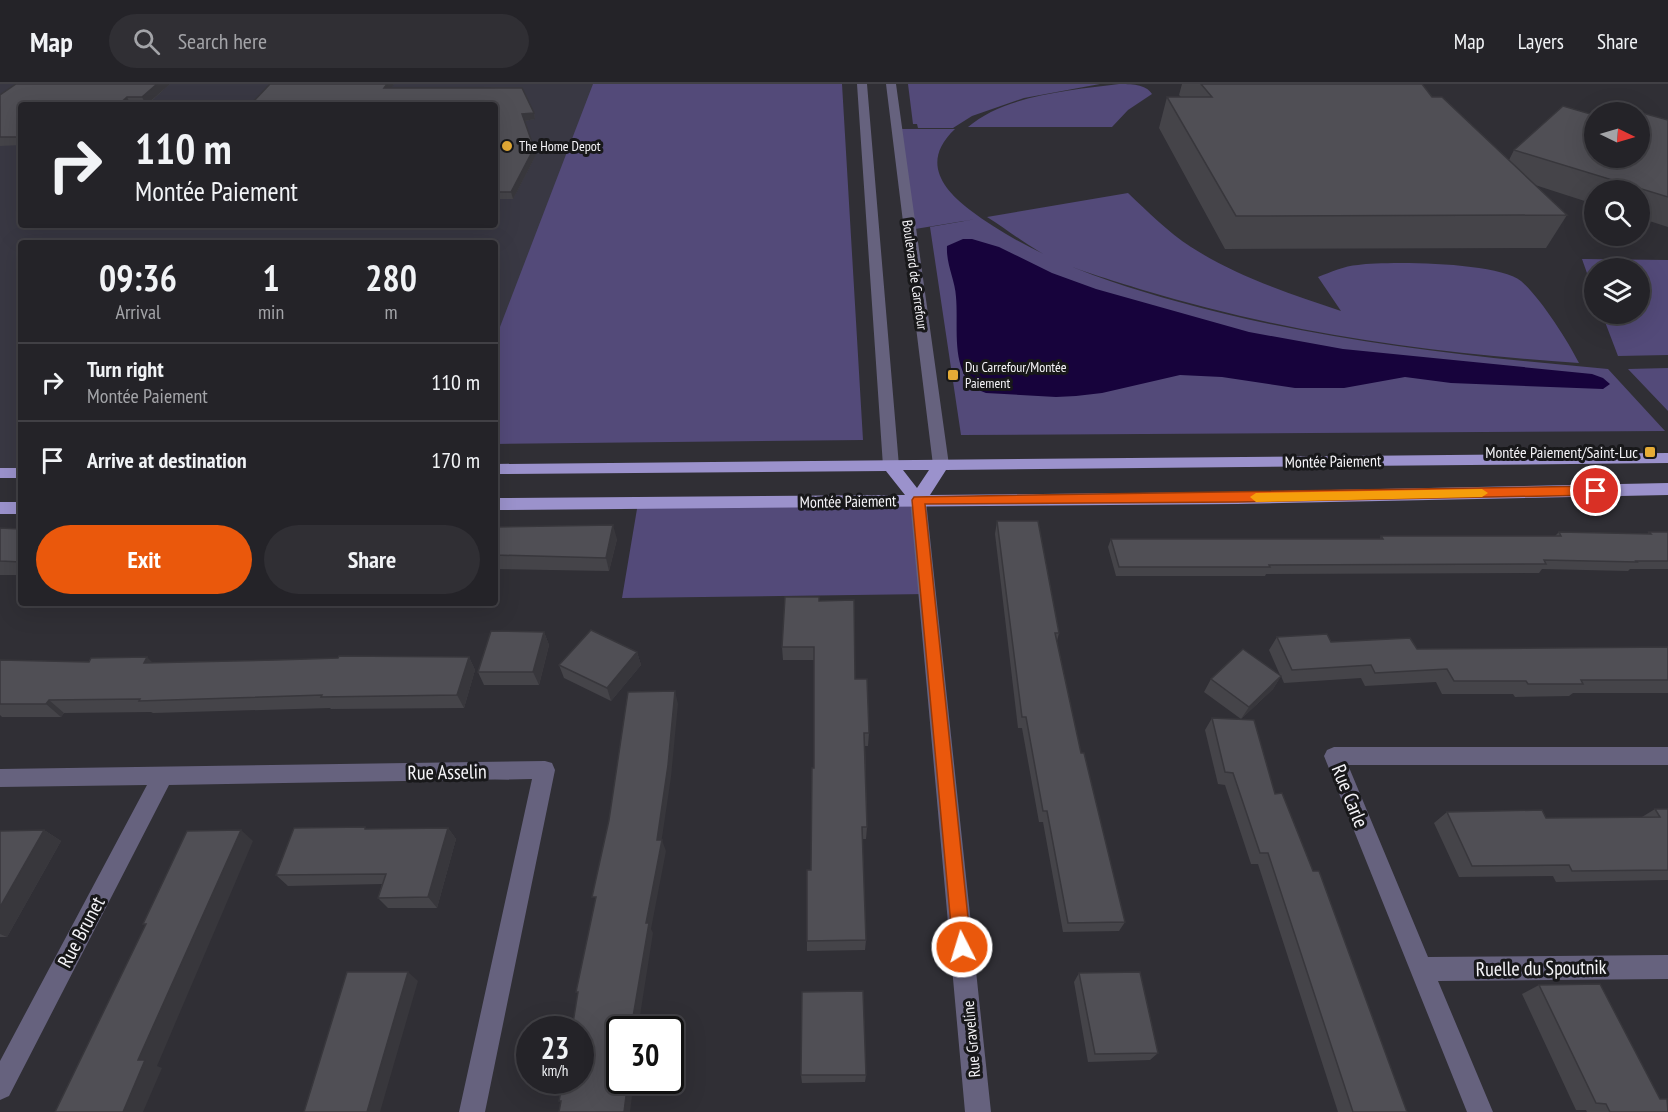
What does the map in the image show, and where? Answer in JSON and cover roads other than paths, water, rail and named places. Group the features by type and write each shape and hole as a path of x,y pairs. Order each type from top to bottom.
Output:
{"main road":[{"name":"Montée Paiement","path":"498,469 1668,458"},
{"path":"891,466 918,500 941,465"},
{"path":"0,472 18,472"},
{"name":"Montée Paiement","path":"498,504 1249,498 1668,489"},
{"path":"0,508 18,508"}],"street":[{"path":"862,84 891,466"},
{"name":"Boulevard de Carrefour","path":"891,84 941,465"},
{"name":"Rue Graveline","path":"918,500 978,1112"},
{"name":"Rue Carle","path":"1480,1112 1334,756 1668,756"},
{"name":"Rue Asselin","path":"0,778 545,770 472,1112"},
{"name":"Rue Brunet","path":"0,1087 163,776"},
{"name":"Ruelle du Spoutnik","path":"1421,969 1666,971"}],"place":[{"name":"The Home Depot","path":"507,146"},
{"name":"Du Carrefour/Montée Paiement","path":"953,375"},
{"name":"Montée Paiement/Saint-Luc","path":"1650,452"}]}
